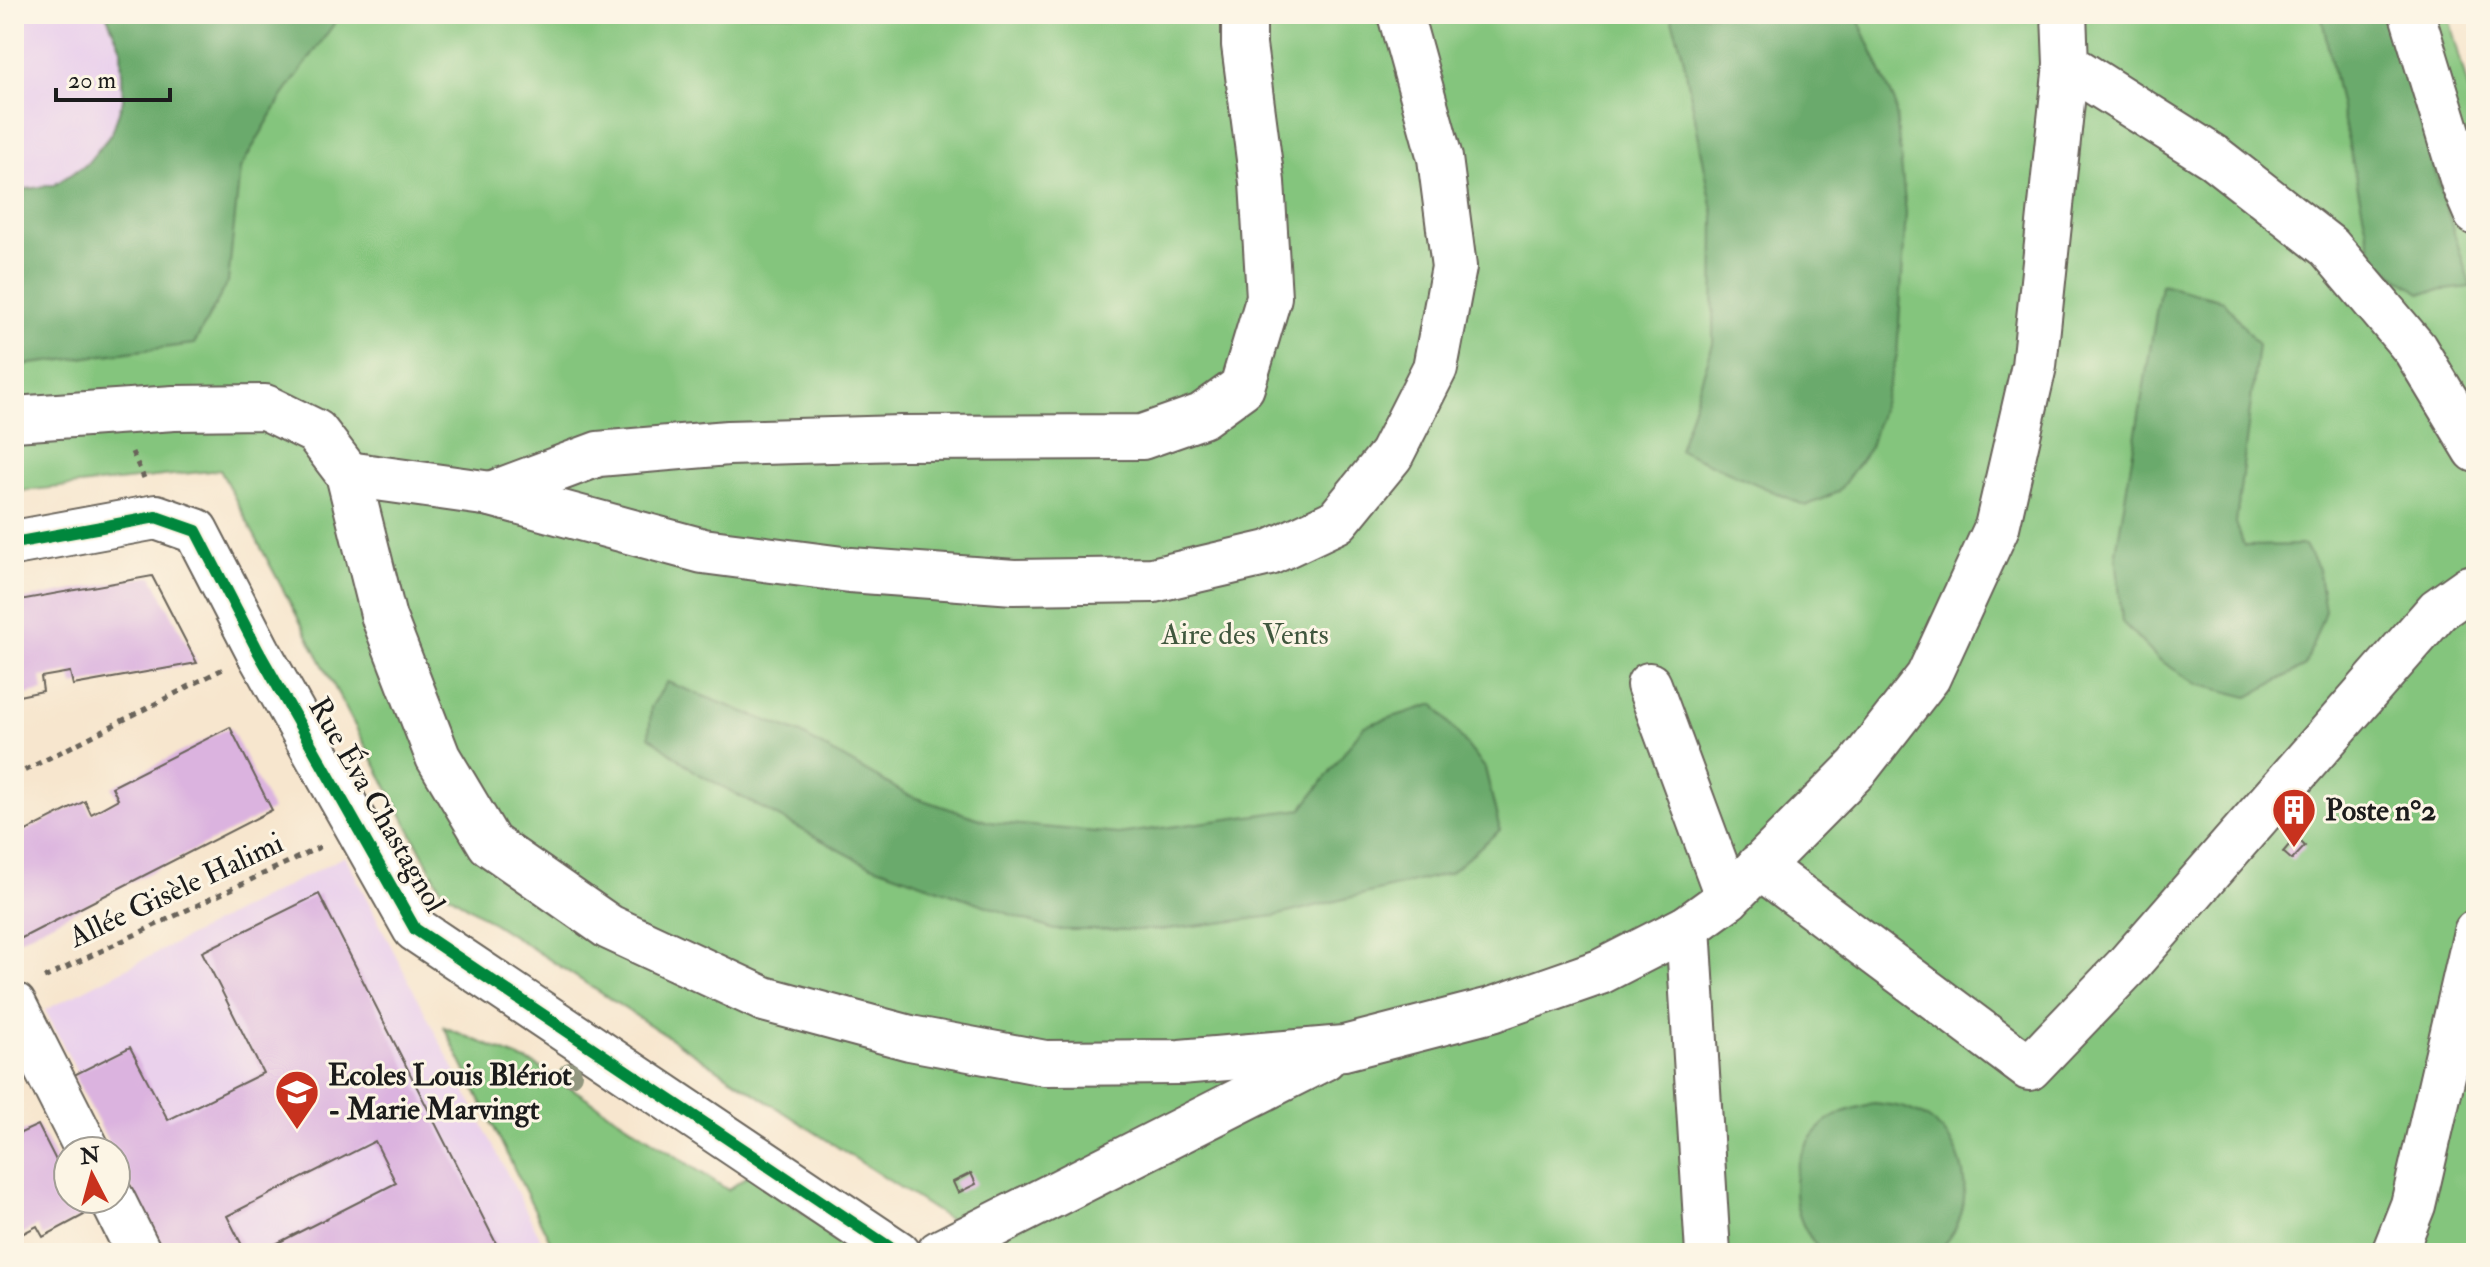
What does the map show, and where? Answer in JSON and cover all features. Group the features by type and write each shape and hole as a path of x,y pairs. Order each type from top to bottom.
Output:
{"street":[{"path":"491,494 598,454 744,443 901,438 1142,437 1202,416 1242,387 1269,297 1262,182 1244,45 1244,14"},
{"path":"348,474 491,494 703,551 850,570 1014,582 1153,580 1269,553 1337,521 1391,455 1435,368 1454,267 1440,158 1400,14"},
{"path":"14,419 174,408 265,407 316,432 348,474 384,618 438,757 490,844 609,927 764,999 910,1038 1045,1063 1180,1062 1344,1048 1491,1010 1586,977 1688,927 1728,898 1858,767 1928,677 1997,527 2034,366 2066,64 2064,14"},
{"path":"2412,14 2464,185 2476,213"},
{"path":"2066,64 2215,158 2329,247 2415,349 2476,450"},
{"name":"Rue Éva Chastagnol","path":"14,543 156,517 196,531 258,651 415,929 898,1253"},
{"path":"1759,866 2029,1068 2126,967 2438,610 2469,588 2476,587"},
{"path":"1649,685 1728,898"},
{"path":"1688,927 1708,1253"},
{"path":"2394,1253 2413,1205 2476,932"},
{"path":"28,992 82,1135"},
{"path":"939,1253 1344,1048"},
{"path":"120,1215 139,1253"}],"path":[{"path":"112,412 146,478 131,480"},
{"path":"14,776 258,651"}],"shaded area":[{"path":"14,14 106,14 121,48 123,100 112,133 88,164 54,185 14,191"},
{"name":"Ecoles Louis Blériot - Marie Marvingt","path":"345,856 548,1253 170,1253 132,1179 132,1135 109,1135 45,1010"}],"green space":[{"name":"Aire des Vents","path":"106,14 2448,14 2476,118 2476,1253 1014,1253 948,1219 441,889 220,470 14,492 14,191 54,185 87,164 112,133 123,100 121,48"},
{"path":"106,14 341,14 282,97 240,169 228,282 194,344 14,366 14,191 54,185 87,164 112,133 123,100 121,48"},
{"path":"1670,14 1856,14 1895,103 1906,213 1897,356 1870,447 1838,492 1806,506 1679,450 1713,344 1714,216 1682,51"},
{"path":"2321,14 2386,14 2471,287 2420,293 2373,259"},
{"path":"2161,284 2223,300 2258,345 2236,523 2244,546 2305,545 2318,569 2325,611 2305,666 2248,697 2197,684 2158,659 2122,622 2116,552"},
{"path":"667,682 799,733 908,795 989,822 1118,834 1302,809 1364,726 1434,704 1485,768 1500,830 1450,873 1275,916 1162,930 1054,930 860,861 697,773 649,736 651,707"},
{"path":"444,1027 536,1065 728,1190 749,1175 861,1253 556,1253"},
{"path":"1874,1103 1921,1114 1942,1131 1954,1147 1961,1165 1963,1203 1949,1239 1935,1253 1824,1253 1802,1224 1795,1190 1796,1173 1810,1140 1833,1117"}],"building":[{"path":"152,576 197,663 73,685 70,672 41,677 43,691 14,697 14,601"},
{"path":"230,727 272,810 14,942 14,837 85,801 91,814 118,799 112,787"},
{"name":"Poste n°2","path":"2296,837 2305,846 2292,860 2283,852"},
{"path":"319,894 501,1253 258,1253 396,1183 375,1141 227,1216 246,1253 164,1253 132,1190 132,1135 105,1135 74,1075 130,1047 168,1120 263,1073 202,952"},
{"path":"38,1125 52,1153 52,1215 84,1215 43,1237 37,1226 14,1238 14,1136"},
{"path":"971,1173 976,1184 958,1193 953,1182"}],"cycle path":[{"path":"14,543 156,517 196,531 258,651 415,929 898,1253"}],"place":[{"name":"Poste n°2","path":"2294,849"},
{"name":"Ecoles Louis Blériot - Marie Marvingt","path":"297,1131"}]}
